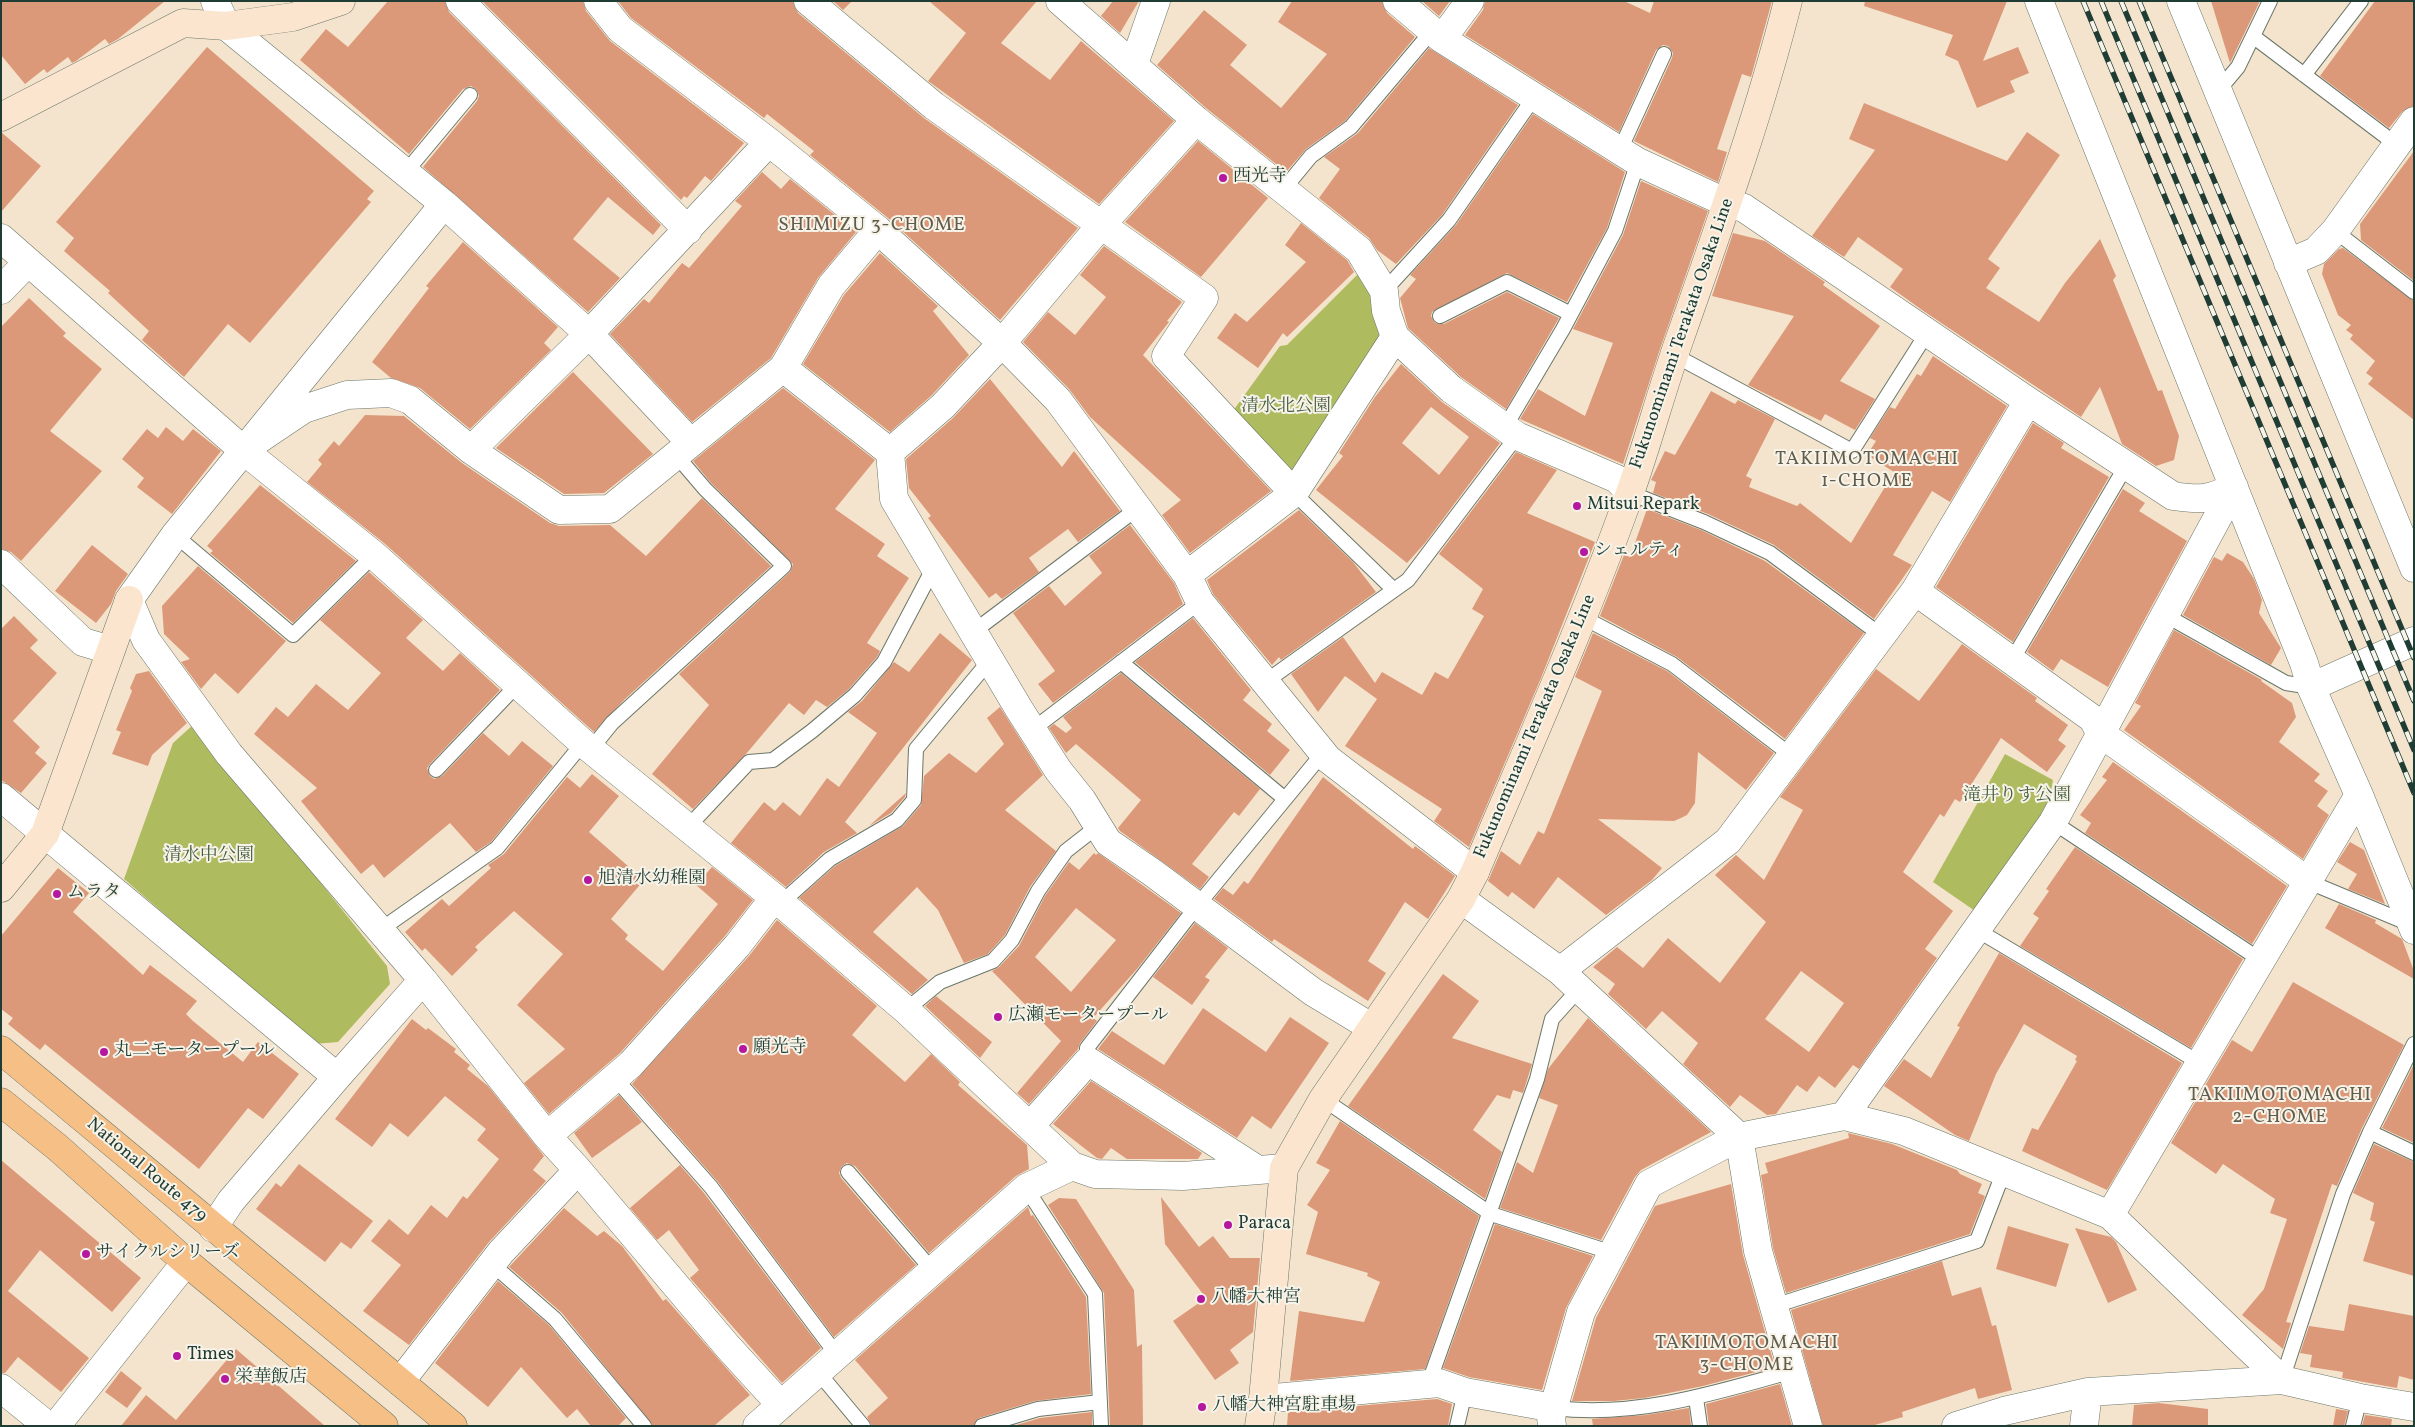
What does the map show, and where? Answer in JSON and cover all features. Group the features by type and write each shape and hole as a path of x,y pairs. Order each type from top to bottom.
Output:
{"highway":[{"name":"National Route 479","path":"1,1050 453,1426"},
{"path":"1,1102 57,1147 186,1262 384,1426"}],"main road":[{"path":"1,117 183,23 226,26 293,17 341,1"},
{"name":"Fukunominami Terakata Osaka Line","path":"1259,1426 1264,1400 1271,1169 1323,1099 1371,1027 1462,899 1475,872 1582,617 1630,493 1674,355 1727,203 1776,50 1788,1"},
{"path":"1,888 45,834 129,600"}],"street":[{"path":"215,1 226,26 444,204 589,334 683,448"},
{"path":"460,1 688,230"},
{"path":"598,1 620,29 769,142 878,230 1002,343 1058,400 1187,575 1200,602 1323,753 1392,809 1475,872"},
{"path":"808,1 934,106 1204,298 1166,356 1294,493"},
{"path":"1060,1 1196,120 1359,250 1369,263 1384,291 1386,310 1395,337 1451,389 1511,432 1617,479 1630,493"},
{"path":"1134,64 1156,1"},
{"path":"1397,1 1437,35 1629,156 1727,203 1744,208 1926,333 2172,496 2196,500 2215,497 2234,487"},
{"path":"1437,35 1470,1"},
{"path":"2039,1 2304,663 2311,687 2359,796 2412,927"},
{"path":"2181,1 2414,568"},
{"path":"890,452 943,406 1002,343 1101,225 1196,120"},
{"path":"2288,263 2316,251 2335,231 2414,121"},
{"path":"471,450 589,334 769,142"},
{"path":"444,204 175,535 129,600 146,640 229,754 423,980 547,1136 728,1347 781,1405"},
{"path":"243,450 304,409 346,395 391,393 410,400 471,450 559,510 610,509 783,368 830,286 878,230"},
{"path":"1,238 243,450 374,555 587,746 778,901 906,1010 1072,1166 1095,1174 1173,1176 1271,1169"},
{"path":"1,290 28,262"},
{"path":"1187,575 1294,493 1395,337"},
{"path":"783,368 890,452 894,499 1032,730 1058,770 1082,800 1108,842 1313,992 1371,1027"},
{"path":"1560,970 1728,841 1915,591 2028,401"},
{"path":"1844,1116 2053,822 2234,487"},
{"path":"1,564 84,642 110,650"},
{"path":"1915,591 2093,720 2100,732 2309,882"},
{"path":"2311,687 2414,641"},
{"path":"2110,1215 2359,796"},
{"path":"1,797 337,1077"},
{"path":"1462,899 1560,970 1739,1137 1758,1251 1794,1371 1808,1426"},
{"path":"547,1136 630,1064 778,901"},
{"path":"213,1228 232,1201 337,1077 423,980"},
{"path":"1030,1126 1088,1062 1271,1169"},
{"path":"1264,1400 1439,1384 1553,1417 1581,1312 1649,1184 1739,1137 1844,1116 1904,1131 2110,1215 2282,1380"},
{"path":"757,1426 1026,1188 1072,1166"},
{"path":"400,1382 492,1264 578,1170"},
{"path":"56,1426 186,1262"},
{"path":"1956,1426 2004,1411 2088,1392 2282,1380 2360,1398 2414,1407"},
{"path":"1,1388 48,1426"},
{"path":"2084,1426 2088,1392"}],"lane":[{"path":"2217,92 2238,67 2270,1"},
{"path":"2304,75 2361,1"},
{"path":"1283,190 1311,156 1350,126 1437,35"},
{"path":"2254,37 2396,145"},
{"path":"1265,682 1408,580 1511,432 1615,231 1629,156 1664,54"},
{"path":"405,173 470,95"},
{"path":"1384,291 1450,220 1535,96"},
{"path":"2335,231 2414,292"},
{"path":"1440,316 1507,282 1571,314"},
{"path":"1674,355 1852,451 1926,333"},
{"path":"380,930 497,848 587,746 784,566 722,506 683,448"},
{"path":"2011,662 2126,466"},
{"path":"1294,493 1394,590"},
{"path":"1630,493 1704,522 1770,553 1882,636"},
{"path":"973,632 1138,508"},
{"path":"175,535 293,635 374,555"},
{"path":"688,827 750,762 773,760 812,731 855,695 884,662 934,567"},
{"path":"1032,730 1200,602"},
{"path":"2165,615 2286,683 2311,687"},
{"path":"1582,617 1672,664 1792,756"},
{"path":"778,901 830,859 897,820 914,800 916,749 990,660"},
{"path":"1121,662 1285,799"},
{"path":"436,770 518,684"},
{"path":"1088,1062 1088,1048 1197,906 1323,753"},
{"path":"2053,822 2262,961"},
{"path":"906,1010 940,982 994,961 1012,940 1038,891 1066,851 1098,826"},
{"path":"2309,882 2412,927"},
{"path":"1977,930 2200,1063"},
{"path":"1428,1385 1491,1214 1537,1079 1552,1019 1579,989"},
{"path":"2282,1380 2343,1194 2370,1132 2414,1044"},
{"path":"616,1078 710,1187 827,1363 863,1426"},
{"path":"1323,1099 1491,1214 1612,1253"},
{"path":"2370,1132 2414,1153"},
{"path":"1774,1306 1977,1241 2004,1171"},
{"path":"848,1172 933,1271"},
{"path":"1026,1188 1095,1294 1101,1426"},
{"path":"492,1264 554,1320 638,1423"},
{"path":"1553,1417 1634,1408 1696,1398 1794,1371"},
{"path":"1457,1426 1465,1392"},
{"path":"1696,1398 1700,1426"},
{"path":"2353,1426 2360,1398"},
{"path":"982,1426 1038,1409 1100,1402"}],"green space":[{"name":"清水北公園","path":"1362,270 1386,339 1296,473 1288,475 1230,415 1280,346 1287,345"},
{"name":"清水中公園","path":"194,724 387,966 390,984 338,1042 314,1044 124,879 173,743"},
{"name":"滝井りす公園","path":"2005,754 2053,780 2048,808 1978,913 1933,882"}],"building":[{"path":"1,1 165,1 118,39 109,44 105,39 76,61 72,63 68,57 47,73 44,69 25,84 1,55"},
{"path":"388,1 445,1 449,12 661,225 653,235 608,197 573,239 620,278 588,312 423,167 477,101 479,96 476,89 471,86 463,89 409,154 300,60 326,29 348,47"},
{"path":"482,1 583,1 586,11 610,41 744,143 711,181 705,176 687,198 684,196 681,200"},
{"path":"618,1 793,1 798,13 924,118 1078,228 1000,320 888,218 810,155 814,151 767,114 764,118 631,18"},
{"path":"833,1 852,1 843,10"},
{"path":"929,1 1037,1 1001,43 1050,80 1081,41 1174,121 1099,204 928,81 966,33"},
{"path":"1113,1 1139,1 1120,33 1101,16"},
{"path":"1292,1 1382,1 1387,13 1415,37 1345,121 1306,149 1286,172 1206,108 1157,65 1204,10 1247,45 1230,65 1281,108 1327,54 1278,22"},
{"path":"1422,1 1450,1 1439,16"},
{"path":"1485,1 1624,1 1650,13 1654,1 1772,1 1751,77 1742,74 1717,149 1727,152 1718,182 1634,141 1672,58 1673,53 1668,46 1663,45 1656,50 1619,132 1465,35 1483,10"},
{"path":"1865,1 2007,1 1983,61 2018,47 2029,73 2010,81 2015,92 1977,108 1958,61 1945,55 1953,35 1864,6"},
{"path":"2211,1 2260,1 2230,63"},
{"path":"2375,1 2414,1 2414,106 2402,112 2389,128 2320,76"},
{"path":"207,47 374,191 367,199 371,202 250,343 228,324 184,377 142,340 149,331 108,293 110,291 64,251 74,238 56,222"},
{"path":"1429,48 1518,105 1442,215 1396,264 1377,250 1369,238 1319,198 1340,169 1324,157 1358,133"},
{"path":"1864,103 2007,161 2027,132 2060,155 1988,259 2000,268 1986,288 2039,322 2065,283 2100,239 2116,276 2113,280 2158,391 2162,390 2179,436 2174,460 2156,466 2122,444 2100,387 2081,417 1922,310 1890,287 1903,269 1858,237 1844,257 1812,236 1875,150 1849,139"},
{"path":"1533,114 1625,172 1607,228 1567,302 1507,273 1432,312 1431,316 1435,323 1444,324 1507,292 1559,318 1506,409 1461,377 1408,328 1400,298 1416,279 1410,275 1456,225"},
{"path":"1,132 41,166 1,212"},
{"path":"1198,141 1268,198 1201,277 1125,222"},
{"path":"2414,151 2414,281 2361,240 2360,224"},
{"path":"762,172 781,189 790,179 856,232 818,278 771,358 692,422 610,334 644,299 649,303 682,263 689,268 742,206 735,201"},
{"path":"1641,181 1708,211 1659,352 1623,464 1520,419 1538,389 1585,416 1613,343 1573,329 1623,235"},
{"path":"1301,223 1347,260 1354,272 1287,337 1283,333 1258,368 1217,338 1235,313 1247,322 1306,262 1285,245"},
{"path":"1733,233 1765,241 1825,282 1823,285 1880,326 1840,381 1875,399 1855,430 1825,414 1821,421 1748,385 1794,316 1712,296"},
{"path":"463,242 558,327 544,343 551,350 470,429 420,388 391,378 372,362 429,288 426,286"},
{"path":"1104,246 1182,302 1143,355 1271,491 1190,553 1162,515 1181,500 1090,417 1069,389 1023,342 1048,312 1075,335 1106,297 1080,275"},
{"path":"2343,248 2414,301 2414,420 2368,384 2373,378 2366,373 2375,361 2350,339 2353,335 2346,330 2351,325 2338,315 2322,274 2324,264 2339,249"},
{"path":"880,253 938,306 933,311 969,355 932,395 890,432 803,364 844,295"},
{"path":"29,298 66,333 63,336 102,369 50,431 102,471 21,561 11,552 1,549 1,327"},
{"path":"1933,356 2007,406 1950,502 1932,491 1893,555 1912,565 1874,619 1774,545 1708,514 1653,493 1656,482 1651,480 1665,451 1675,455 1711,391 1735,404 1738,400 1775,419 1746,476 1752,479 1749,487 1797,506 1800,503 1851,543 1894,472 1867,455 1876,441 1870,438 1890,407 1895,409 1917,374 1921,376"},
{"path":"1401,364 1442,402 1500,443 1425,543 1407,563 1316,490 1343,456 1339,453 1375,397","holes":["1431,407 1469,437 1439,475 1402,443"]},
{"path":"573,372 653,454 604,493 564,494 496,448"},
{"path":"990,379 1062,467 1074,451 1120,511 1078,542 1068,529 1029,558 1039,572 1002,599 996,593 989,598 928,518 931,516 909,488 906,459 953,418"},
{"path":"783,388 875,460 835,509 885,544 877,556 909,578 867,643 880,651 877,657 849,689 827,707 816,700 804,715 789,703 746,754 693,809 652,774 709,705 679,674 790,572 793,564 711,483 693,461"},
{"path":"365,415 404,416 462,463 550,523 559,526 610,525 646,556 702,498 771,566 625,699 594,732 384,543 307,482 322,464 318,460 334,441 339,446"},
{"path":"2033,423 2064,443 2061,448 2109,477 2013,642 1936,587"},
{"path":"166,427 183,441 193,429 221,451 172,514 137,487 144,478 122,459 147,429 158,438"},
{"path":"1516,452 1557,470 1527,513 1595,542 1541,678 1469,847 1434,821 1442,809 1345,746 1377,699 1345,676 1318,712 1291,674 1343,637 1375,683 1382,672 1422,695 1435,672 1448,679 1484,616 1472,609 1483,589 1439,554"},
{"path":"260,485 356,561 293,623 210,553 213,551 207,546"},
{"path":"2123,489 2145,503 2139,511 2187,541 2108,687 2061,659 2053,671 2027,652"},
{"path":"1647,509 1701,530 1765,561 1864,633 1785,739 1677,657 1600,616 1624,555 1630,557"},
{"path":"1299,510 1353,562 1376,592 1281,660 1279,657 1272,665 1213,594 1207,580"},
{"path":"1130,525 1174,583 1183,604 1053,703 1038,684 1055,671 1013,613 1049,586 1065,606 1102,573 1089,556"},
{"path":"92,545 128,574 116,591 111,604 96,623 55,591"},
{"path":"2227,553 2243,562 2254,579 2262,600 2259,613 2281,648 2271,665 2183,615 2214,557 2222,561"},
{"path":"198,566 286,641 238,694 215,673 201,689 181,662 190,659 164,634 162,606"},
{"path":"369,572 423,620 406,638 443,671 460,653 500,690 430,764 427,768 430,776 434,779 442,776 483,733 509,756 522,741 553,766 491,842 476,852 450,823 384,878 373,864 361,874 301,801 317,788 254,734 276,707 288,717 316,684 348,710 381,673 320,620"},
{"path":"14,616 38,640 30,648 57,673 13,721 40,747 35,753 47,763 21,793 1,780 1,629"},
{"path":"1193,618 1251,690 1243,700 1272,724 1267,731 1290,750 1270,775 1135,662"},
{"path":"2174,630 2262,680 2292,703 2296,717 2279,742 2320,774 2314,781 2328,791 2317,806 2329,815 2303,859 2124,730 2141,706 2135,703"},
{"path":"940,633 972,660 845,822 857,833 824,852 786,887 731,843 764,802 775,811 783,802 800,816 827,778 839,787 877,733 848,712 862,701 894,662 909,672"},
{"path":"1593,633 1667,671 1774,753 1746,790 1698,752 1695,803 1687,815 1674,821 1598,819 1662,868 1652,880 1606,915 1558,877 1534,909 1512,892 1508,897 1488,881 1501,851 1520,865 1538,831 1544,834 1602,691 1575,677"},
{"path":"1962,644 2037,698 2035,701 2068,725 2058,740 2066,746 2047,772 2001,738 1960,802 1955,799 1944,817 1940,814 1903,872 1953,911 1925,949 1937,958 1859,1069 1853,1065 1835,1088 1819,1076 1807,1092 1797,1085 1776,1114 1767,1115 1740,1095 1730,1107 1683,1064 1698,1043 1662,1011 1646,1029 1608,994 1615,984 1593,967 1617,947 1643,968 1668,938 1720,983 1766,922 1715,875 1736,855 1764,880 1803,810 1780,797 1876,669 1919,701","holes":["1801,971 1844,1003 1809,1052 1765,1019"]},
{"path":"149,671 187,723 152,755 148,766 112,754 121,732 116,730 132,691 130,688 136,674"},
{"path":"1121,673 1260,789 1239,816 1234,812 1192,864 1209,877 1200,889 1120,831 1118,828 1141,800 1076,744 1066,753 1049,728 1054,724 1066,733 1072,728 1063,717"},
{"path":"1000,707 1043,775 1005,810 1056,851 1030,887 1005,935 988,954 964,963 938,910 917,887 873,932 928,980 912,994 799,898 835,866 903,826 921,805 924,776 949,753 976,773 1004,744 987,718"},
{"path":"2113,762 2287,886 2252,944 2085,833 2091,823 2080,815 2107,780 2102,777"},
{"path":"592,774 619,796 589,832 644,880 611,919 628,935 625,939 663,971 718,904 696,885 712,867 753,900 725,936 620,1053 549,1114 524,1083 565,1049 517,1005 563,954 514,911 475,947 478,950 452,976 425,948 422,951 405,932 442,899 449,906 491,868 488,865 504,854 567,777 580,788"},
{"path":"1323,777 1413,849 1415,846 1455,876 1428,919 1405,902 1368,961 1386,973 1368,1001 1274,939 1272,942 1214,899 1223,888 1233,895 1244,881 1248,884"},
{"path":"906,793 905,797 891,813 869,826"},
{"path":"2350,842 2364,850 2385,904 2348,889 2357,874 2337,862"},
{"path":"2075,847 2243,959 2191,1048 2020,946 2039,918 2033,914 2049,891 2046,889"},
{"path":"1094,853 1096,855 1098,853 1181,913 1137,969 1093,1018 1097,1021 1080,1043 1078,1049 1029,1104 1017,1093 1061,1041 992,971 999,967 1019,946 1045,896 1069,862 1079,870","holes":["1076,908 1116,940 1071,992 1035,957"]},
{"path":"58,868 89,893 73,912 143,975 150,965 197,1001 186,1014 193,1021 243,1062 258,1042 299,1074 263,1119 248,1108 199,1169 45,1044 40,1050 8,1024 13,1018 1,1009 1,936"},
{"path":"2339,904 2376,920 2375,923 2402,939 2414,971 2414,979 2325,928"},
{"path":"777,920 877,1006 852,1035 905,1082 931,1054 960,1082 958,1085 1027,1145 1029,1169 1016,1176 929,1253 855,1166 847,1163 842,1166 839,1173 841,1178 916,1265 834,1337 718,1182 632,1084 749,956"},
{"path":"1195,923 1228,948 1205,977 1210,980 1192,1005 1153,977"},
{"path":"1999,953 2182,1063 2107,1190 2022,1151 2032,1128 2038,1130 2077,1061 2075,1060 2077,1056 2024,1024 1996,1074 1969,1141 1955,1135 1884,1086 1904,1059 1931,1078 1960,1027 1957,1026"},
{"path":"1443,974 1479,1001 1452,1038 1532,1064 1523,1093 1513,1090 1510,1099 1497,1095 1473,1130 1502,1152 1485,1199 1348,1106"},
{"path":"2293,982 2404,1045 2362,1128 2337,1186 2332,1184 2286,1322 2291,1323 2283,1349 2242,1315 2264,1289 2287,1219 2270,1213 2275,1199 2223,1164 2216,1174 2171,1143 2232,1040 2252,1052"},
{"path":"936,996 992,1042 980,1058 925,1006"},
{"path":"1203,1008 1266,1052 1290,1017 1329,1043 1271,1129 1252,1116 1237,1138 1098,1049 1112,1031 1164,1065"},
{"path":"1588,1018 1711,1132 1641,1170 1635,1177 1601,1240 1500,1208 1517,1162 1533,1173 1558,1105 1539,1098 1548,1069"},
{"path":"412,1019 426,1030 428,1028 456,1049 454,1052 470,1065 467,1069 488,1086 544,1156 533,1170 546,1181 489,1242 409,1345 363,1311 401,1265 371,1241 389,1219 408,1235 431,1205 447,1218 463,1196 467,1199 499,1159 477,1140 486,1129 445,1096 408,1137 390,1123 372,1147 335,1119"},
{"path":"2414,1064 2414,1143 2382,1128"},
{"path":"1091,1081 1202,1153 1198,1159 1127,1159 1111,1148 1102,1159 1097,1158 1053,1124"},
{"path":"619,1095 642,1122 592,1158 574,1133"},
{"path":"1340,1121 1479,1216 1425,1369 1290,1381 1299,1311 1364,1322 1380,1282 1367,1276 1368,1273 1306,1254 1318,1212 1307,1205 1330,1170 1316,1163"},
{"path":"1848,1133 1892,1144 1957,1170 1960,1174 1982,1184 1978,1193 1985,1196 1970,1234 1786,1293 1773,1248 1761,1175 1768,1173 1765,1163 1849,1138"},
{"path":"2374,1144 2414,1162 2414,1276 2363,1261 2375,1222 2370,1220 2374,1203 2353,1193"},
{"path":"1,1160 141,1278 112,1312 40,1250 8,1291 89,1358 61,1392 18,1357 5,1373 1,1373"},
{"path":"299,1164 373,1221 351,1249 341,1242 325,1262 256,1209 276,1183 281,1187"},
{"path":"680,1165 704,1193 821,1348 782,1383 690,1278 699,1270 669,1230 657,1240 630,1208"},
{"path":"1731,1184 1743,1255 1775,1367 1703,1386 1644,1398 1614,1401 1572,1401 1596,1318 1655,1206"},
{"path":"1161,1197 1199,1247 1213,1236 1230,1258 1260,1258 1253,1332 1230,1350 1239,1363 1215,1380 1173,1321 1206,1298 1165,1244"},
{"path":"1059,1198 1076,1199 1134,1290 1137,1347 1142,1344 1143,1426 1110,1426 1104,1293 1048,1205"},
{"path":"1028,1207 1031,1216 1033,1215 1086,1297 1091,1394 1035,1401 979,1418 973,1426 872,1426 867,1417 888,1398 855,1360"},
{"path":"564,1208 597,1236 604,1231 622,1246 663,1301 666,1299 750,1395 714,1426 653,1426 562,1313 509,1267"},
{"path":"1495,1224 1593,1256 1566,1308 1542,1390 1469,1377 1443,1368"},
{"path":"2008,1226 2069,1244 2056,1287 1996,1269"},
{"path":"2075,1228 2111,1237 2116,1242 2137,1290 2108,1303"},
{"path":"1942,1261 1952,1296 1981,1287 1992,1326 1996,1325 2012,1390 1978,1399 1975,1388 1902,1412 1903,1417 1871,1426 1823,1426 1791,1310"},
{"path":"498,1281 549,1325 626,1418 618,1426 591,1426 577,1409 567,1418 521,1367 488,1407 435,1363"},
{"path":"2349,1304 2414,1316 2414,1380 2399,1376 2397,1388 2342,1378 2343,1372 2310,1367 2312,1355 2300,1353 2309,1326 2344,1331"},
{"path":"236,1349 325,1426 121,1426 146,1395 176,1420"},
{"path":"121,1371 142,1388 127,1408 105,1392"},
{"path":"1780,1384 1792,1426 1709,1426 1706,1404"},
{"path":"1437,1399 1452,1404 1448,1426 1287,1426 1288,1412"},
{"path":"2159,1403 2208,1409 2208,1426 2132,1426 2134,1405"},
{"path":"1689,1408 1691,1426 1593,1426 1592,1419 1646,1415"},
{"path":"2336,1409 2348,1411 2344,1426 2333,1426"},
{"path":"1092,1412 1092,1426 1013,1426 1040,1418"},
{"path":"2365,1415 2392,1419 2391,1426 2362,1426"}],"railway":[{"path":"2083,1 2414,793"},
{"path":"2101,1 2414,750"},
{"path":"2121,1 2414,701"},
{"path":"2139,1 2414,658"}],"place":[{"name":"西光寺","path":"1223,178"},
{"name":"Mitsui Repark","path":"1577,506"},
{"name":"シェルティ","path":"1584,552"},
{"name":"旭清水幼稚園","path":"588,880"},
{"name":"ムラタ","path":"57,894"},
{"name":"広瀬モータープール","path":"998,1017"},
{"name":"願光寺","path":"743,1049"},
{"name":"丸二モータープール","path":"104,1052"},
{"name":"Paraca","path":"1228,1225"},
{"name":"サイクルシリーズ","path":"86,1254"},
{"name":"八幡大神宮","path":"1201,1299"},
{"name":"Times","path":"177,1356"},
{"name":"栄華飯店","path":"225,1379"},
{"name":"八幡大神宮駐車場","path":"1202,1407"}],"district":[{"name":"SHIMIZU 3-CHOME","path":"872,227"},
{"name":"TAKIIMOTOMACHI 1-CHOME","path":"1867,472"},
{"name":"TAKIIMOTOMACHI 2-CHOME","path":"2280,1108"},
{"name":"TAKIIMOTOMACHI 3-CHOME","path":"1747,1356"}]}
